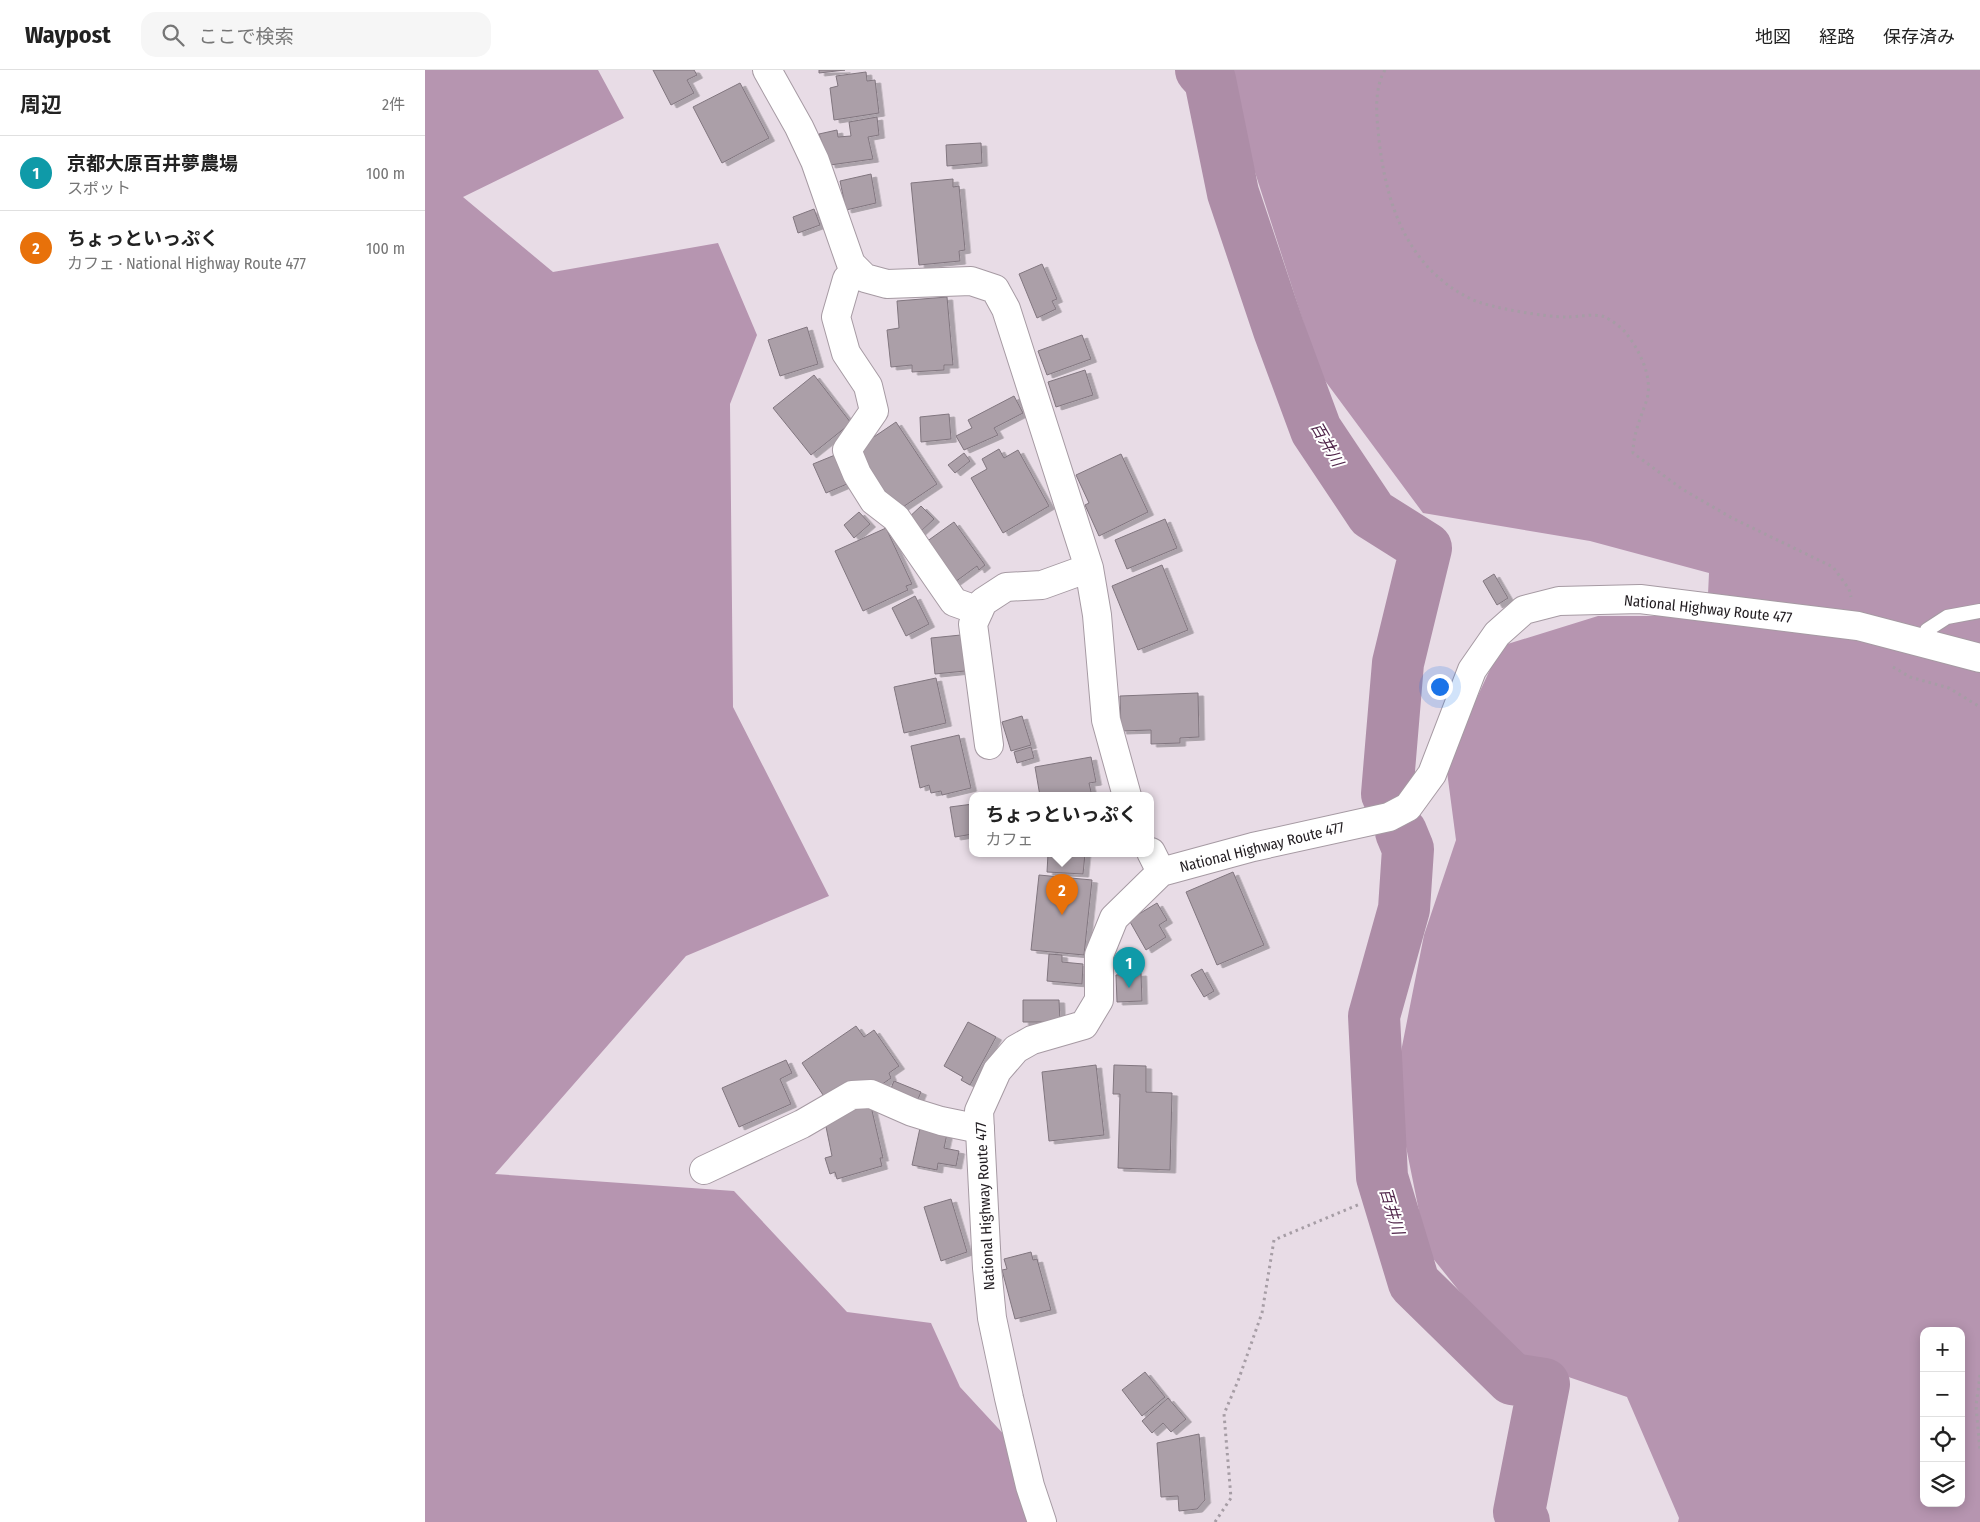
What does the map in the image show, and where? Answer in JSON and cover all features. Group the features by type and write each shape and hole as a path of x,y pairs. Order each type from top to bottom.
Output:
{"main road":[{"path":"767,70 815,161 844,249 851,264 865,278 887,284 971,281 995,289 1006,309 1089,568 1097,615 1105,720 1126,792"},
{"path":"857,270 847,279 836,317 846,353 868,386 874,411 847,450 857,474 874,501 896,518 954,602 979,611"},
{"path":"989,745 973,624 983,602 1006,587 1041,585 1089,568"},
{"name":"National Highway Route 477","path":"1042,1522 1030,1486 992,1318 979,1111 997,1071 1016,1049 1032,1040 1084,1025 1099,1000 1099,955 1114,918 1156,862 1253,847 1389,817 1408,807 1432,774 1472,670 1497,634 1524,610 1559,601 1640,599 1857,626 1980,658"},
{"path":"704,1170 802,1124 852,1095 871,1094 919,1114 980,1129"}],"lane":[{"path":"1938,646 1927,630 1947,617 1980,611"}],"path":[{"path":"1385,70 1381,76 1376,112 1379,148 1389,201 1406,239 1436,277 1472,300 1527,313 1565,317 1604,316 1625,331 1641,355 1647,378 1647,397 1633,438 1633,453 1682,488 1732,518 1833,567 1849,590 1857,626"},
{"path":"1888,663 1910,677 1949,688 1980,707"},
{"path":"1215,1522 1231,1498 1223,1414 1238,1381 1262,1313 1274,1240 1360,1204"},
{"path":"1980,1375 1976,1406 1980,1451"}],"shaded area":[{"path":"425,70 598,70 624,118 463,197 553,272 718,243 757,335 730,404 733,707 829,896 686,956 495,1174 734,1191 847,1312 931,1323 960,1387 1009,1440 1029,1522 425,1522"},
{"path":"1227,70 1980,70 1980,1522 1678,1522 1679,1518 1627,1397 1513,1358 1427,1251 1394,1087 1424,935 1456,840 1446,764 1501,646 1598,616 1707,616 1709,573 1590,541 1423,513 1320,374 1252,163"}],"building":[{"path":"653,70 694,70 697,75 687,80 694,93 671,105"},
{"path":"819,70 845,70 819,73"},
{"path":"866,72 867,81 875,80 879,113 834,120 830,88 838,86 836,76"},
{"path":"740,83 769,138 722,163 693,107"},
{"path":"877,117 879,135 868,137 873,159 830,165 819,134 837,130 838,137 851,136 849,122"},
{"path":"981,143 982,163 947,166 946,145"},
{"path":"871,174 876,203 846,210 840,181"},
{"path":"953,179 953,187 959,186 965,250 959,251 960,261 919,265 911,183"},
{"path":"814,209 820,225 798,233 793,217"},
{"path":"1042,264 1057,299 1052,301 1056,309 1037,318 1019,274"},
{"path":"947,297 953,365 944,365 944,370 912,372 912,365 891,367 887,330 899,328 897,301"},
{"path":"807,327 818,364 780,376 768,340"},
{"path":"1082,335 1091,359 1047,375 1038,351"},
{"path":"1085,370 1093,395 1056,407 1048,382"},
{"path":"814,375 851,423 811,455 773,408"},
{"path":"1014,396 1023,413 994,428 998,435 964,450 956,436 972,428 968,420"},
{"path":"949,414 951,439 921,442 920,417"},
{"path":"896,422 937,484 897,511 856,449"},
{"path":"999,449 1004,458 1018,450 1049,506 1003,533 971,478 987,469 982,459"},
{"path":"964,453 970,461 955,473 948,465"},
{"path":"1121,454 1148,512 1099,536 1085,505 1089,503 1076,475"},
{"path":"835,455 847,484 826,493 813,464"},
{"path":"921,506 934,519 919,533 906,520"},
{"path":"859,512 870,524 854,538 844,525"},
{"path":"1165,519 1177,548 1127,569 1115,540"},
{"path":"954,522 985,565 979,570 977,566 955,582 926,542"},
{"path":"886,528 912,584 906,586 908,590 863,611 835,551"},
{"path":"1162,565 1188,630 1138,650 1112,586"},
{"path":"1494,574 1508,598 1497,605 1483,581"},
{"path":"915,596 929,624 906,636 892,608"},
{"path":"961,635 965,671 935,674 931,638"},
{"path":"936,678 946,723 904,733 894,687"},
{"path":"1198,693 1199,737 1180,738 1180,743 1151,744 1151,730 1121,731 1120,696"},
{"path":"1022,716 1031,745 1011,751 1002,722"},
{"path":"959,735 971,788 942,795 941,791 931,793 929,785 920,788 911,746"},
{"path":"1031,747 1034,758 1017,763 1014,752"},
{"path":"1091,757 1096,782 1089,783 1091,792 1039,792 1035,767"},
{"path":"969,805 969,835 955,837 950,807"},
{"path":"1048,857 1085,857 1083,874 1047,872"},
{"path":"1233,872 1264,945 1217,965 1186,892"},
{"path":"1039,875 1092,880 1084,955 1031,950"},
{"path":"1157,903 1167,920 1159,925 1166,937 1146,950 1129,920"},
{"path":"1049,954 1062,955 1062,962 1083,964 1082,984 1047,981"},
{"path":"1202,969 1214,991 1204,997 1191,975"},
{"path":"1141,973 1142,1001 1117,1002 1116,975"},
{"path":"1023,1000 1059,1000 1060,1022 1023,1022"},
{"path":"968,1022 996,1037 970,1085 961,1080 963,1077 944,1066"},
{"path":"856,1026 864,1037 874,1030 899,1066 889,1073 891,1078 874,1090 827,1101 802,1063"},
{"path":"786,1060 792,1073 780,1079 791,1104 739,1127 722,1088"},
{"path":"1096,1065 1104,1135 1049,1141 1042,1072"},
{"path":"1114,1065 1146,1066 1146,1092 1172,1093 1170,1170 1118,1168 1120,1094 1113,1094"},
{"path":"894,1081 921,1092 916,1104 889,1093"},
{"path":"870,1102 883,1158 880,1158 882,1166 837,1179 835,1172 830,1174 825,1158 832,1156 824,1117"},
{"path":"920,1128 947,1134 944,1148 959,1151 956,1166 938,1163 937,1170 912,1165"},
{"path":"951,1199 967,1252 941,1261 924,1207"},
{"path":"1031,1252 1033,1260 1037,1259 1051,1310 1015,1319 1002,1270 1007,1269 1004,1259"},
{"path":"1145,1372 1165,1397 1142,1416 1122,1390"},
{"path":"1168,1398 1186,1419 1171,1432 1163,1423 1152,1433 1142,1421"},
{"path":"1199,1434 1205,1500 1197,1509 1179,1511 1178,1496 1161,1497 1157,1443"}],"waterway":[{"name":"百井川","path":"1201,70 1210,80 1233,193 1279,330 1316,430 1372,514 1426,548 1398,663 1387,794"},
{"name":"百井川","path":"1401,832 1408,849 1404,909 1374,1016 1382,1177 1414,1283 1512,1379 1544,1384 1519,1512 1524,1522"}],"place":[{"name":"ちょっといっぷく","path":"1062,915"},
{"name":"京都大原百井夢農場","path":"1129,988"}]}
